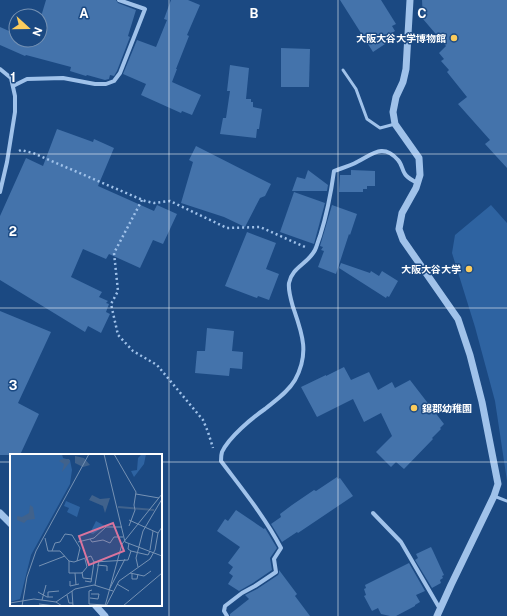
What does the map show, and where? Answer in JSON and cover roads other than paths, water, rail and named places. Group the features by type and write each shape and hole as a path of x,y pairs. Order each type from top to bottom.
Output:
{"street":[{"path":"13,86 27,79 63,78 95,84 106,84 114,81 120,73 145,9 119,0"},
{"path":"410,0 406,69 393,112 395,124 419,158 420,174 416,188 402,213 399,229 403,240 458,320 470,355 482,402 498,484 494,496 439,613"},
{"path":"0,69 11,78 15,96 15,112 6,169 0,190"},
{"path":"227,616 224,611 225,606 242,593 276,572 274,559 281,548 274,533 221,461 222,452 231,439 245,425 285,393 295,381 302,365 304,356 302,335 291,299 289,284 293,272 310,258 314,252 323,227 330,199 334,171 357,162 371,153 380,151 390,152 400,161 405,174 417,183"},
{"path":"0,513 10,523"},
{"path":"373,513 401,542 439,613"},
{"path":"96,606 105,616"}],"lane":[{"path":"343,70 356,89 366,119 380,128 395,124"},
{"path":"494,496 507,501"}],"place":[{"name":"大阪大谷大学博物館","path":"454,38"},
{"name":"大阪大谷大学","path":"469,269"},
{"name":"錦郡幼稚園","path":"414,408"}]}
